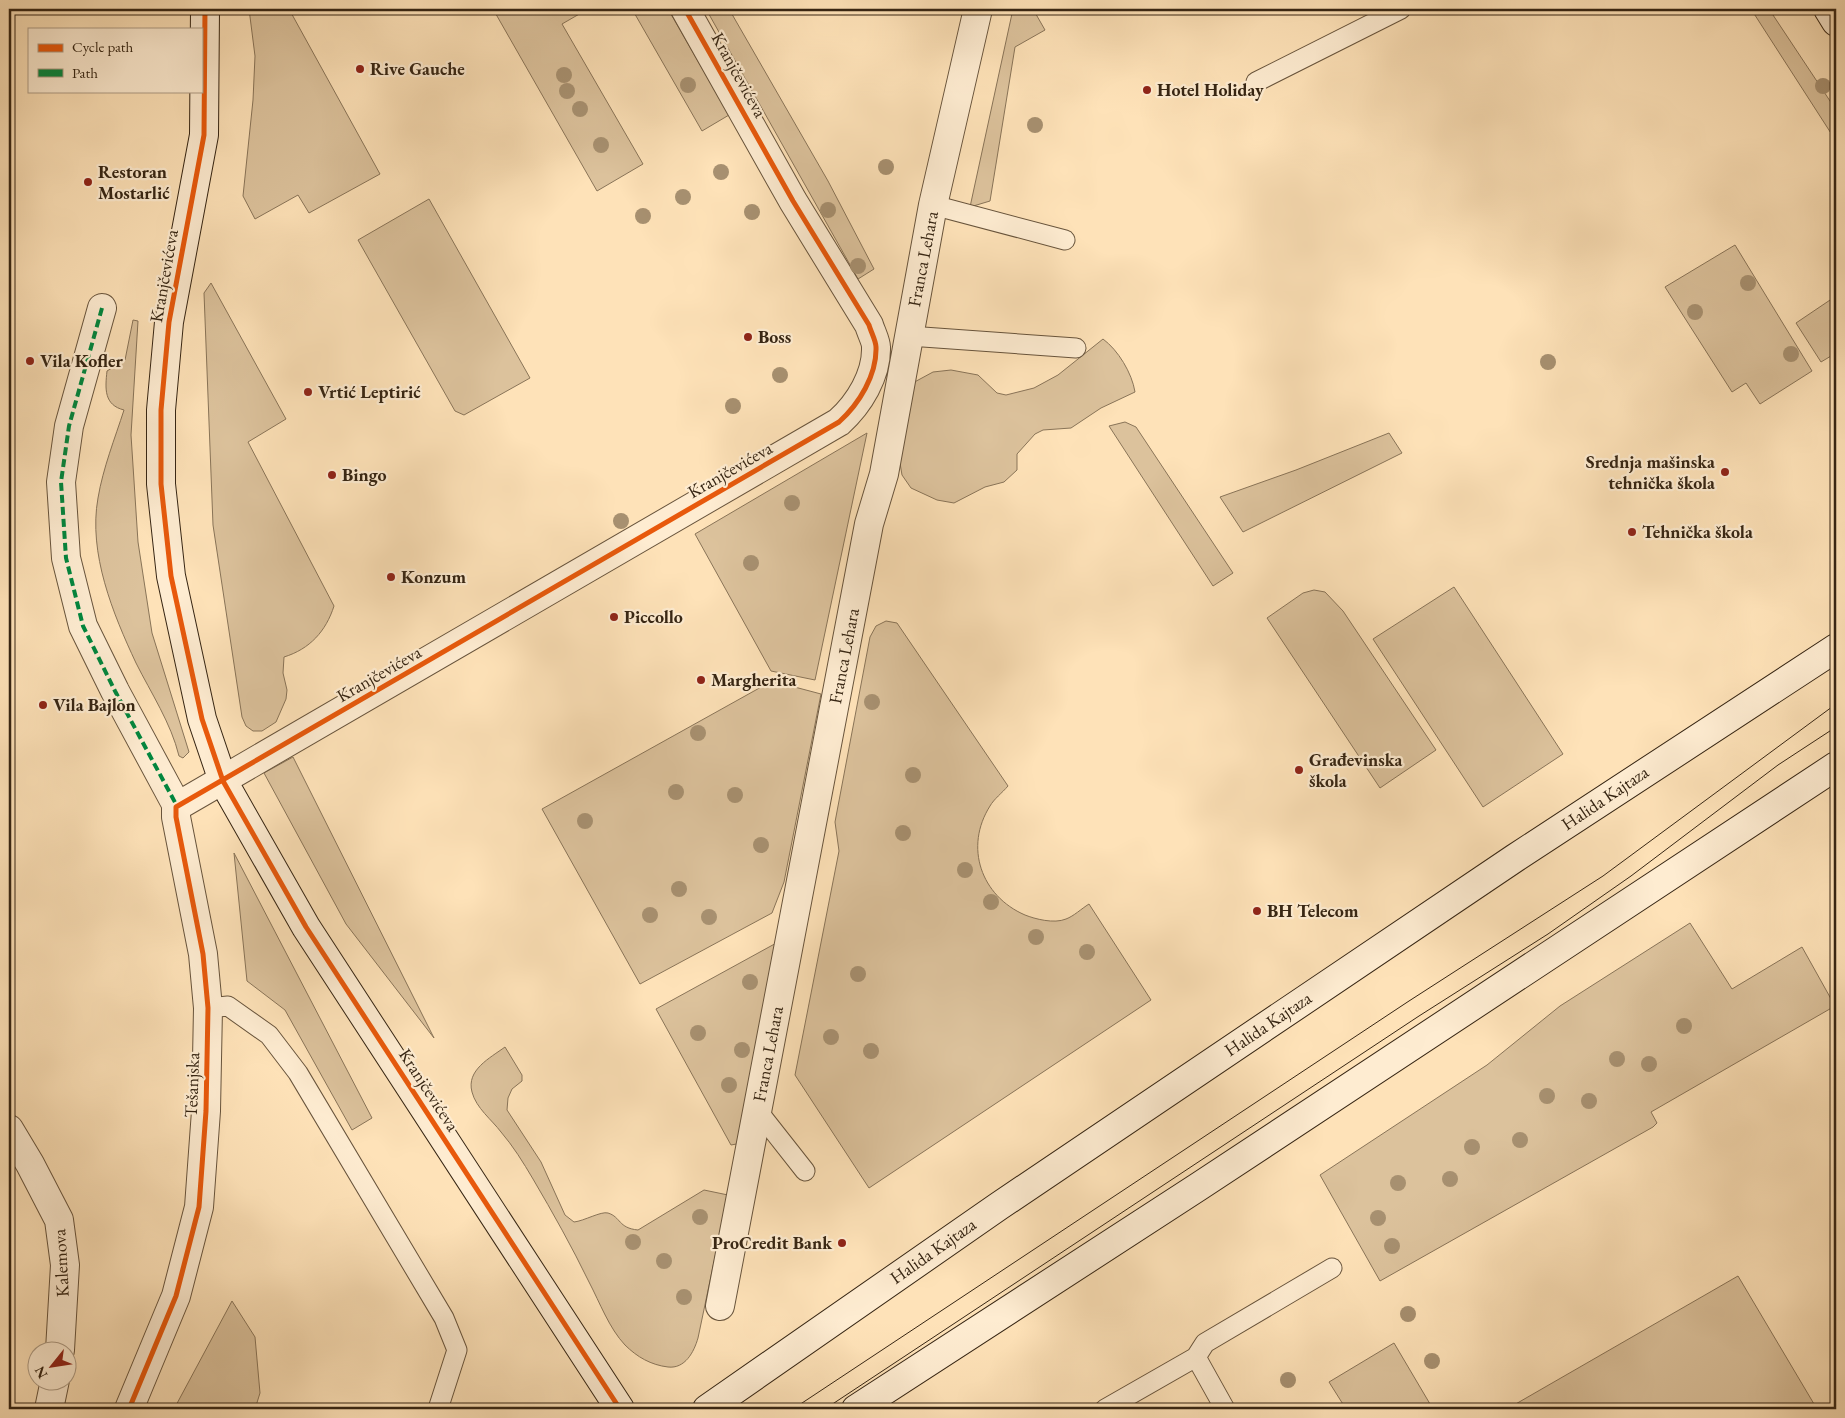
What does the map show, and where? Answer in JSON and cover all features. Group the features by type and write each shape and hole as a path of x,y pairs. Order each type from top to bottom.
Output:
{"street":[{"name":"Kranjčevićeva","path":"205,9 204,135 169,322 162,410 161,484 171,576 202,720 223,781 306,927 624,1408"},
{"name":"Kranjčevićeva","path":"223,781 839,422 852,410 871,376 877,346 869,326 794,201 685,9"},
{"name":"Franca Lehara","path":"720,1306 869,524 884,474 933,204 978,9"},
{"path":"1828,9 1836,22"},
{"path":"102,308 69,426 61,482 66,558 84,626 114,691 178,806 223,781"},
{"path":"877,346 909,336"},
{"name":"Halida Kajtaza","path":"706,1409 1154,1101 1523,853 1836,648"},
{"path":"856,1409 1190,1193 1836,766"},
{"name":"Tešanjska","path":"129,1409 176,1296 199,1207 206,1110 208,1008 203,954 175,811 178,806"},
{"name":"Kalemova","path":"9,1129 30,1164 59,1220 65,1265 61,1340"},
{"path":"49,1409 52,1390"}],"lane":[{"path":"1256,82 1401,9"},
{"path":"933,204 1065,240"},
{"path":"909,336 1076,348"},
{"path":"208,1008 228,1006 270,1035 298,1074 444,1318 457,1350 438,1409"},
{"path":"757,1110 805,1171"},
{"path":"1105,1409 1196,1358 1205,1343 1332,1268"},
{"path":"1196,1358 1225,1409"}],"shaded area":[{"path":"249,9 289,9 380,174 309,213 298,195 255,219 243,196 253,100 255,56"},
{"path":"493,9 588,9 562,24 643,164 597,191"},
{"path":"632,9 668,9 729,115 702,131"},
{"path":"706,9 729,9 828,181 874,269 858,279"},
{"path":"1013,9 1033,9 1045,30 1015,47 990,201 970,207"},
{"path":"1751,9 1769,9 1836,110 1836,141"},
{"path":"429,199 530,378 464,415 455,411 358,240"},
{"path":"1735,245 1812,371 1760,404 1746,383 1732,392 1665,287"},
{"path":"211,283 286,419 248,442 334,606 322,631 316,638 302,649 284,657 283,673 287,690 286,699 276,722 262,731 253,731 246,726 242,717 213,525 204,293"},
{"path":"1836,296 1836,353 1821,362 1796,323"},
{"path":"133,320 138,321 131,435 138,542 152,633 189,752 183,758 179,756 166,720 136,663 111,604 96,540 96,519 100,487 124,410 117,408 109,400 106,390 107,371 125,360"},
{"path":"1103,339 1124,362 1135,392 1101,408 1071,428 1043,430 1035,434 1017,454 1017,470 1004,482 985,487 954,503 937,500 911,488 902,475 899,457 909,385 933,372 951,370 978,375 997,393 1006,395 1034,388 1058,375"},
{"path":"1125,422 1136,427 1233,573 1213,586 1109,426"},
{"path":"867,433 815,680 771,671 695,534"},
{"path":"1389,433 1402,453 1243,532 1220,497 1296,470"},
{"path":"1454,587 1563,754 1483,807 1373,639"},
{"path":"1314,590 1325,592 1343,611 1436,750 1380,788 1267,618 1303,593"},
{"path":"886,621 897,623 1008,786 990,806 982,822 978,838 981,869 997,896 1010,907 1025,915 1050,921 1066,919 1089,904 1151,1000 869,1188 795,1075 839,851 835,822 870,637 876,626"},
{"path":"772,681 821,694 784,882 772,913 640,984 542,809"},
{"path":"293,757 434,1038 346,924 264,773"},
{"path":"234,853 372,1118 352,1130 285,1010 247,981"},
{"path":"1690,923 1732,989 1802,947 1835,1006 1651,1112 1657,1123 1653,1127 1380,1281 1320,1175 1487,1065 1560,1006"},
{"path":"780,941 742,1143 731,1145 656,1009"},
{"path":"505,1047 522,1075 522,1081 512,1089 508,1098 507,1110 541,1162 565,1215 574,1222 601,1213 608,1213 623,1225 638,1230 704,1190 728,1195 698,1338 691,1354 679,1365 668,1367 645,1360 634,1353 619,1338 605,1315 562,1230 518,1154 474,1098 471,1084 476,1071 486,1060"},
{"path":"1738,1276 1817,1409 1507,1409"},
{"path":"232,1301 255,1337 260,1393 255,1409 174,1409"},
{"path":"1394,1343 1433,1409 1346,1409 1329,1382"}],"tram line":[{"path":"793,1409 1409,1001 1603,876 1836,704"},
{"path":"825,1409 1419,1016 1548,934 1631,876 1778,765 1836,727"}],"marked path":[{"path":"102,308 69,426 61,482 66,558 83,626 115,691 177,806"}],"cycle path":[{"path":"205,9 204,135 169,322 161,410 161,484 171,576 202,719 223,781 306,927 620,1409"},
{"path":"129,1409 176,1296 199,1207 206,1111 208,1008 203,954 176,817 176,807 839,422 860,398 870,378 876,358 876,347 869,325 793,201 685,9"}],"place":[{"name":"Rive Gauche","path":"360,69"},
{"name":"Hotel Holiday","path":"1147,90"},
{"name":"Restoran Mostarlić","path":"88,182"},
{"name":"Boss","path":"748,337"},
{"name":"Vila Kofler","path":"30,361"},
{"name":"Vrtić Leptirić","path":"308,392"},
{"name":"Srednja mašinska tehnička škola","path":"1725,472"},
{"name":"Bingo","path":"332,475"},
{"name":"Tehnička škola","path":"1632,532"},
{"name":"Konzum","path":"391,577"},
{"name":"Piccollo","path":"614,617"},
{"name":"Margherita","path":"701,680"},
{"name":"Vila Bajlon","path":"43,705"},
{"name":"Građevinska škola","path":"1299,770"},
{"name":"BH Telecom","path":"1257,911"},
{"name":"ProCredit Bank","path":"842,1243"}]}
